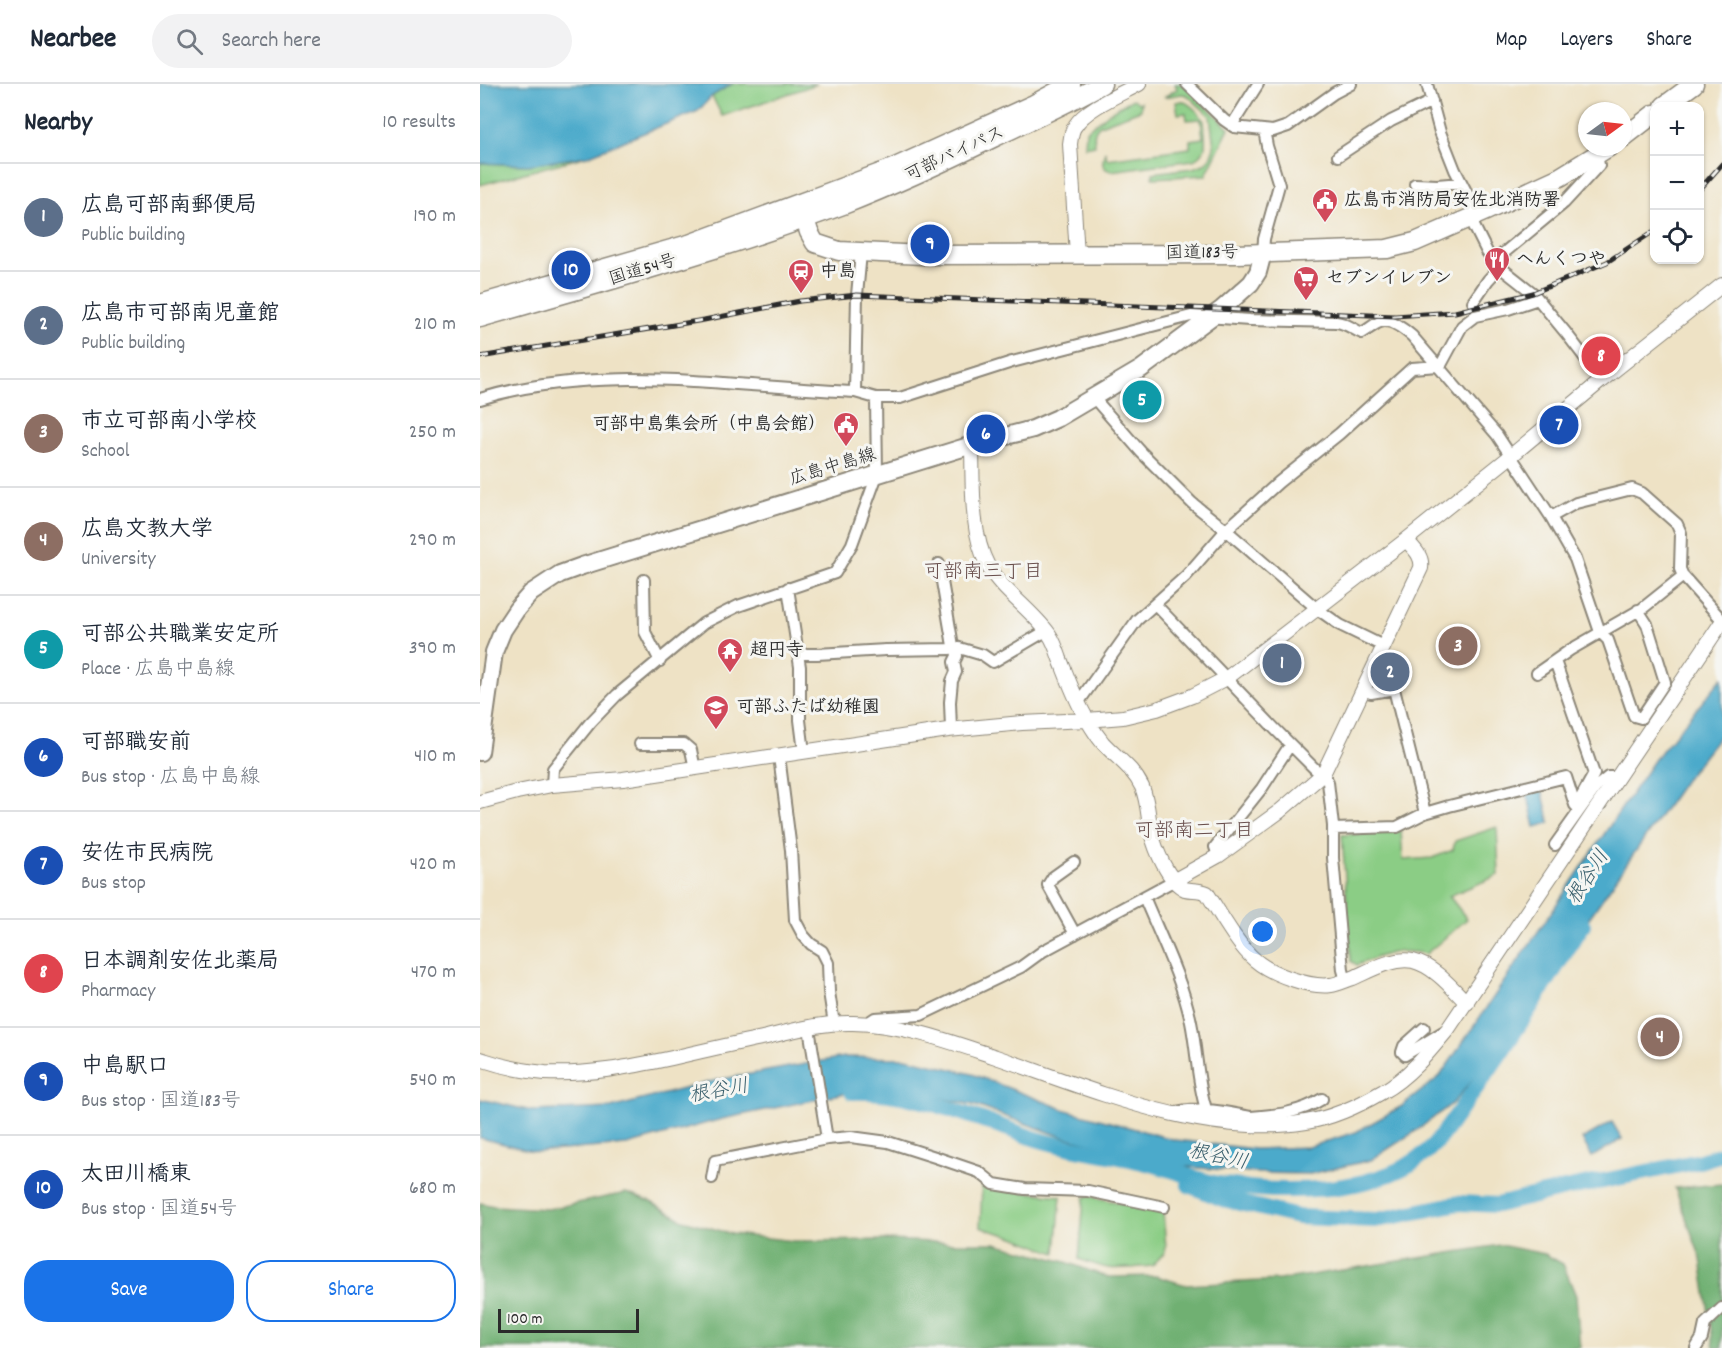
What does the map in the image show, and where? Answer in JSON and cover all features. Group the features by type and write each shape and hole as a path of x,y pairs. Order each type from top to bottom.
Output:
{"highway":[{"name":"可部バイパス","path":"802,211 1034,104 1071,84"},
{"name":"可部バイパス","path":"802,211 846,204 940,163 1102,84"},
{"path":"1669,102 1694,84"},
{"path":"1632,131 1650,117"},
{"name":"国道183号","path":"802,211 815,243 840,251 861,253 1077,255 1387,249 1415,242 1470,218 1560,177 1595,156"},
{"name":"国道54号","path":"480,304 802,211"},
{"name":"国道54号","path":"480,318 651,270 802,211"}],"main road":[{"name":"広島中島線","path":"480,752 494,652 503,630 517,609 531,593 546,582 582,566 972,445 1033,429 1058,418 1141,369 1211,317 1251,283 1258,272 1263,253"}],"street":[{"path":"1077,255 1071,134 1080,120 1095,108 1139,84"},
{"path":"1187,84 1232,125 1273,131 1288,126 1334,93 1351,84"},
{"path":"1232,125 1258,84"},
{"path":"1427,84 1440,132 1455,170 1473,205 1470,218 1487,252 1497,264 1533,293 1602,380"},
{"path":"1338,156 1391,121 1432,101"},
{"path":"1263,253 1264,239 1279,184 1264,130"},
{"path":"1473,302 1497,264 1564,203 1599,165 1602,156"},
{"path":"1415,184 1461,183"},
{"path":"855,392 857,295 861,253"},
{"path":"480,802 552,785 623,779 695,769 951,729 1123,717 1157,709 1192,696 1227,678 1406,540 1722,285"},
{"path":"1078,703 1137,620 1186,576 1226,530 1279,482 1339,434 1412,368 1438,366 1442,363 1462,326 1475,316 1508,309 1538,299"},
{"path":"480,399 524,387 598,380 680,381 855,392 876,398 900,398 1012,362 1191,316 1336,322 1346,323 1362,333 1381,321 1386,321 1403,328 1412,336 1497,435 1551,517 1575,559 1600,632 1608,640 1634,716 1641,718 1665,682 1647,624 1638,610"},
{"path":"1093,397 1192,503 1316,608 1340,625 1383,646"},
{"path":"552,785 553,769 590,723 617,696 704,623 738,606 835,573 852,544 877,475 876,398"},
{"path":"972,445 975,518 981,549 988,567 1050,636 1087,720 1103,742 1134,772 1147,800 1150,829 1154,842 1173,881 1185,889 1201,890 1207,893 1244,947 1255,960 1273,971 1317,986 1332,985 1385,964 1401,960 1413,961 1423,964 1467,1002"},
{"path":"480,1059 501,1066 544,1073 587,1073 810,1032 834,1024 866,1024 904,1029 960,1045 1129,1101 1220,1123 1307,1122 1338,1112 1383,1092 1424,1058 1448,1029 1722,621 1683,576 1680,569 1681,533 1677,524 1642,493 1632,489 1576,502 1551,517"},
{"path":"866,1024 875,1018 921,1015 1022,967 1043,951 1218,856 1280,811 1323,774 1421,568 1422,561 1419,555 1406,540"},
{"path":"939,564 957,656 954,662 956,672 952,681 950,702 951,729"},
{"path":"1537,673 1638,610 1683,576"},
{"path":"644,580 645,632 660,661"},
{"path":"788,588 800,667 804,753"},
{"path":"1155,604 1290,745 1323,774 1328,782 1343,970 1346,981"},
{"path":"798,654 950,649 954,647 983,655 993,662 1046,631"},
{"path":"1555,661 1594,774 1579,801 1580,810"},
{"path":"1363,690 1371,693 1394,689 1425,813"},
{"path":"640,744 684,744 691,750 695,769"},
{"path":"1218,856 1215,847 1262,788 1290,745"},
{"path":"779,756 791,850 795,920 803,935 810,944 822,951 828,963 829,992 834,1024"},
{"path":"1333,829 1397,827 1425,813 1566,777 1575,805 1580,810"},
{"path":"1555,845 1597,786 1608,777 1618,777"},
{"path":"1074,862 1053,877 1048,885 1075,934"},
{"path":"1144,897 1180,986 1191,1021 1201,1093 1206,1108"},
{"path":"1424,1028 1404,1046 1402,1052 1405,1055 1448,1029"},
{"path":"810,1032 826,1135"},
{"path":"1172,1113 1184,1109 1206,1108 1251,1121 1298,1111 1322,1100"},
{"path":"712,1178 716,1161 826,1135 888,1142 979,1172 994,1184 1025,1189 1088,1191 1164,1207"},
{"path":"1696,1348 1702,1338 1705,1324 1722,1308"}],"green space":[{"path":"732,84 817,84 722,116 712,96"},
{"path":"1175,84 1183,84 1229,128 1206,175 1153,178 1153,173 1193,168 1204,164 1210,158 1214,147 1210,116 1187,95 1164,97 1177,89"},
{"path":"1133,99 1141,102 1141,110 1100,125 1094,134 1095,145 1085,147 1086,131 1110,112"},
{"path":"1176,102 1187,103 1204,120 1205,145 1203,152 1197,158 1111,171 1103,166 1105,151 1107,159 1190,148 1190,140 1203,138 1201,119 1187,120 1186,113 1178,114"},
{"path":"587,156 480,185 480,163 528,165"},
{"path":"1497,827 1499,875 1449,896 1467,919 1426,954 1407,951 1383,955 1357,965 1351,961 1342,835 1401,831 1403,860 1432,858 1453,850 1455,841"},
{"path":"1722,1184 1722,1348 1714,1348 1701,1259 1675,1188"},
{"path":"982,1187 1061,1196 1056,1253 1012,1236 980,1227"},
{"path":"626,1193 651,1202 683,1220 732,1234 795,1241 889,1240 995,1243 1066,1262 1107,1277 1156,1276 1186,1285 1279,1280 1500,1245 1545,1254 1563,1264 1576,1296 1580,1348 480,1348 480,1203 548,1209"},
{"path":"1088,1196 1163,1212 1166,1248 1164,1253 1152,1266 1119,1269 1079,1259 1084,1198"}],"water":[{"path":"480,84 732,84 712,96 698,111 587,156 528,165 480,163"},
{"path":"1722,678 1722,733 1685,780 1494,1055 1453,1103 1416,1131 1371,1160 1310,1174 1258,1173 1177,1166 1063,1137 974,1105 910,1093 851,1092 722,1119 627,1145 536,1152 480,1138 480,1099 532,1111 611,1108 717,1080 844,1057 906,1058 972,1074 1066,1110 1176,1140 1255,1149 1308,1147 1356,1132 1402,1106 1440,1076 1655,759"},
{"path":"1542,790 1550,823 1535,827 1527,793"},
{"path":"1612,1122 1622,1139 1592,1157 1582,1139"}],"waterway":[{"name":"根谷川","path":"852,1092 908,1097 1040,1140 1137,1161 1215,1183 1272,1190 1351,1185 1399,1170 1419,1158 1432,1146 1496,1060 1583,925"},
{"path":"1189,1185 1223,1199 1298,1217 1377,1220 1459,1203 1497,1205 1700,1161 1722,1154"}],"railway":[{"path":"1704,184 1722,164"},
{"path":"480,357 704,320 800,301 857,295 1395,316 1455,312 1533,293 1607,262 1650,234"}],"place":[{"name":"広島市消防局安佐北消防署","path":"1325,224"},
{"name":"中島駅口","path":"930,244"},
{"name":"太田川橋東","path":"571,270"},
{"name":"へんくつや","path":"1497,283"},
{"name":"中島","path":"801,295"},
{"name":"セブンイレブン","path":"1306,302"},
{"name":"日本調剤安佐北薬局","path":"1601,356"},
{"name":"可部公共職業安定所","path":"1142,400"},
{"name":"安佐市民病院","path":"1559,425"},
{"name":"可部職安前","path":"986,434"},
{"name":"可部中島集会所（中島会館）","path":"846,448"},
{"name":"市立可部南小学校","path":"1458,646"},
{"name":"広島可部南郵便局","path":"1282,663"},
{"name":"広島市可部南児童館","path":"1390,672"},
{"name":"超円寺","path":"730,674"},
{"name":"可部ふたば幼稚園","path":"716,731"},
{"name":"広島文教大学","path":"1660,1037"}],"district":[{"name":"可部南三丁目","path":"983,573"},
{"name":"可部南二丁目","path":"1194,832"}]}
